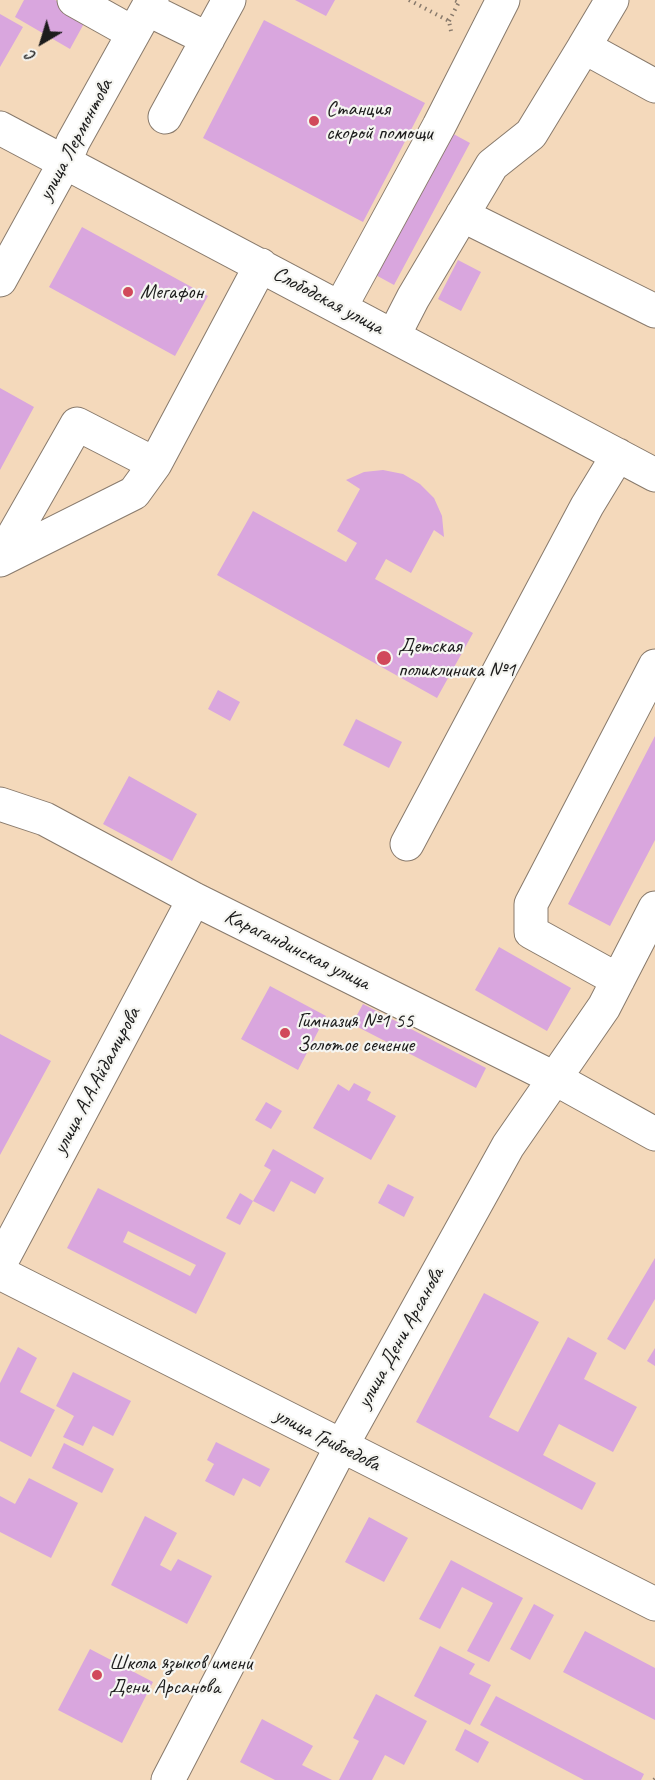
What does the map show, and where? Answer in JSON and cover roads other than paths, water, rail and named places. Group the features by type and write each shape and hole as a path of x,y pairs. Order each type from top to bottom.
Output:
{"street":[{"path":"74,0 144,14 208,39"},
{"path":"165,117 228,0"},
{"path":"340,308 439,126 502,0"},
{"path":"394,335 413,298 492,165 531,134 612,0"},
{"name":"улица Лермонтова","path":"0,280 144,14"},
{"path":"584,47 655,86"},
{"name":"Слободская улица","path":"0,128 655,475"},
{"path":"462,215 655,311"},
{"path":"0,559 134,493 155,464 261,265"},
{"path":"0,559 77,424 155,464"},
{"path":"407,844 587,506 618,455"},
{"path":"618,980 531,932 531,904 655,666"},
{"name":"Карагандинская улица","path":"0,804 45,819 194,899 554,1078 655,1134"},
{"name":"улица А.А.Айдамирова","path":"0,1264 194,899"},
{"name":"улица Дени Арсанова","path":"168,1780 341,1447 508,1146 604,1007 655,908"},
{"name":"улица Грибоедова","path":"0,1273 655,1604"}],"place":[{"name":"Станция скорой помощи","path":"314,121"},
{"name":"Мегафон","path":"128,292"},
{"name":"Детская поликлиника №1","path":"384,658"},
{"name":"Гимназия №1 55 Золотое сечение","path":"285,1033"},
{"name":"Школа языков имени Дени Арсанова","path":"97,1675"}]}
